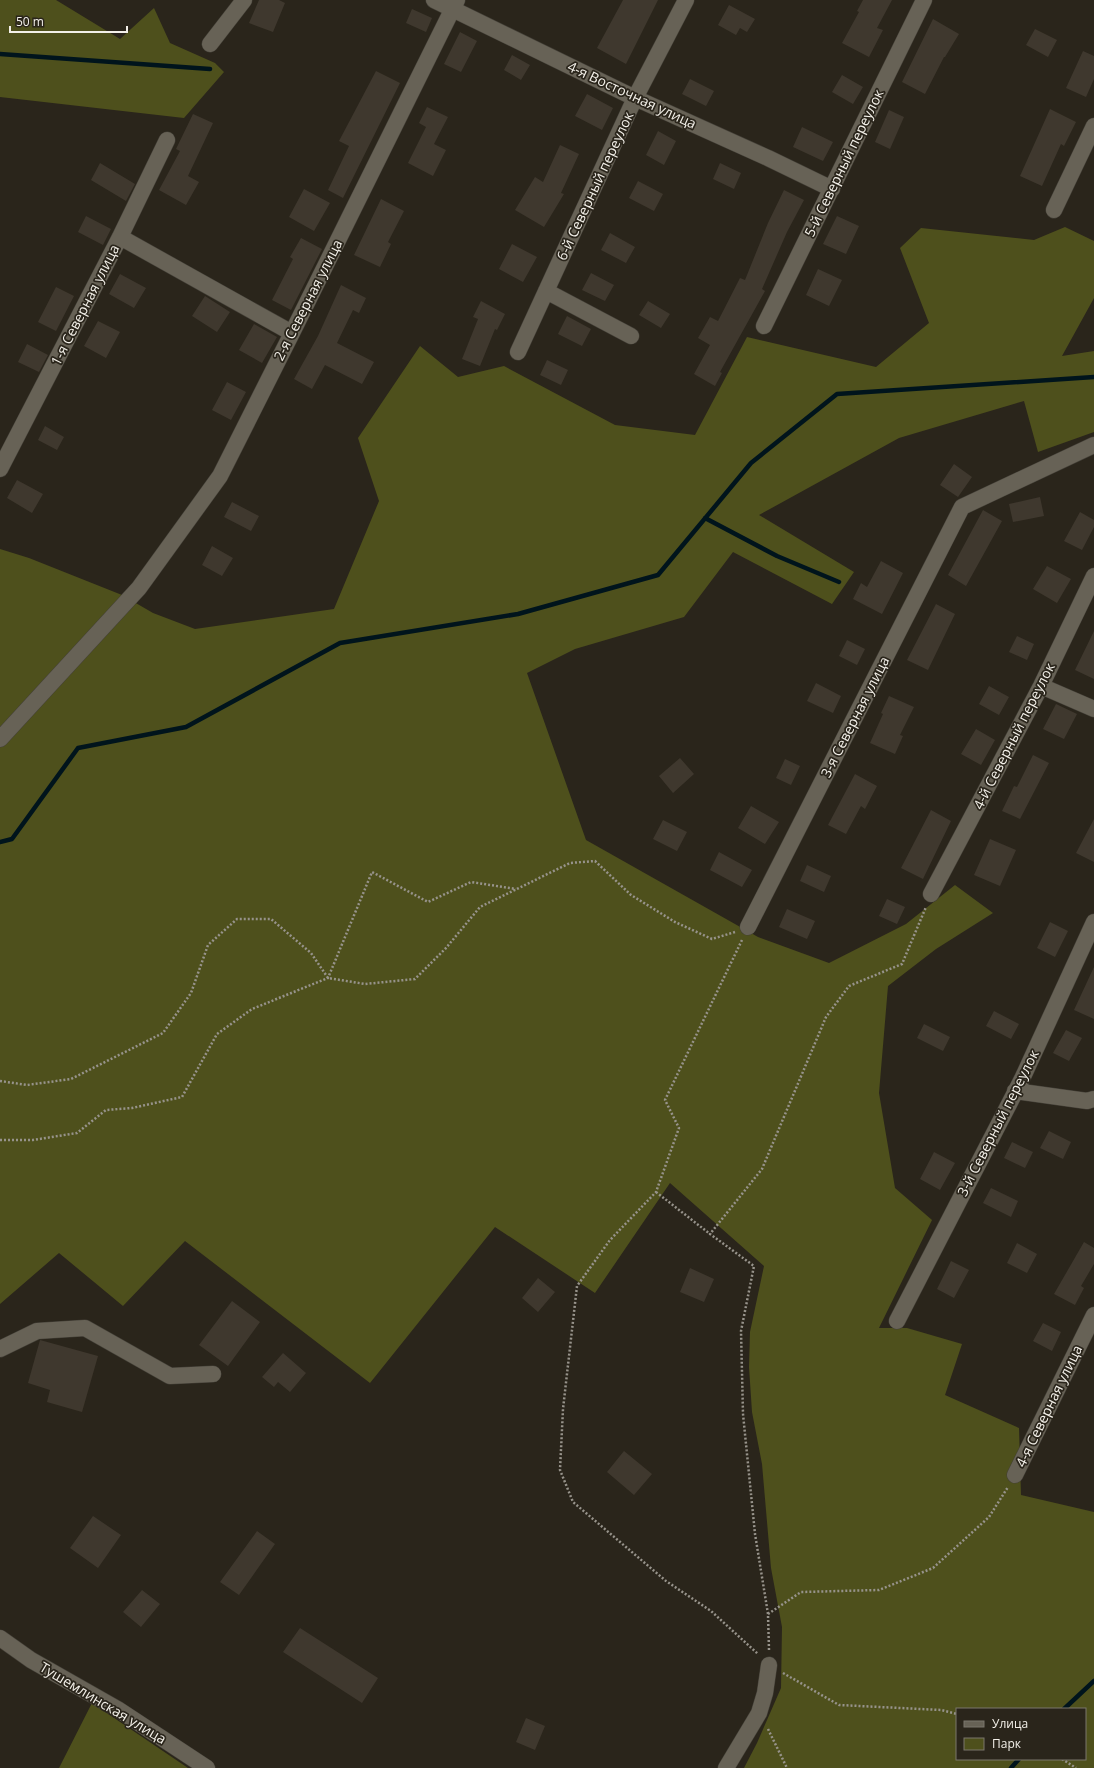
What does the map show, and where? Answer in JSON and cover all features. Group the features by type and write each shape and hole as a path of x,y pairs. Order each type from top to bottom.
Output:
{"street":[{"path":"210,44 244,0"},
{"name":"4-я Восточная улица","path":"434,0 455,5 635,98 768,158 832,189"},
{"name":"6-й Северный переулок","path":"518,352 635,98 686,0"},
{"name":"5-й Северный переулок","path":"764,326 924,0"},
{"name":"2-я Северная улица","path":"0,739 139,588 220,476 455,5"},
{"path":"1054,210 1094,126"},
{"name":"1-я Северная улица","path":"0,469 120,237 167,140"},
{"path":"120,237 292,333"},
{"path":"546,291 632,336"},
{"name":"3-я Северная улица","path":"748,927 962,507 1094,445"},
{"name":"4-й Северный переулок","path":"931,894 1041,686 1094,576"},
{"path":"1041,686 1094,709"},
{"name":"3-й Северный переулок","path":"897,1321 1016,1091 1094,922"},
{"path":"1016,1091 1087,1101 1094,1100"},
{"name":"4-я Северная улица","path":"1015,1475 1094,1315"},
{"path":"0,1349 37,1331 85,1328 170,1376 213,1374"},
{"name":"Тушемлинская улица","path":"0,1638 32,1660 119,1710 207,1768"},
{"path":"726,1768 759,1712 765,1693 769,1665"}],"path":[{"path":"0,1140 33,1140 77,1133 106,1110 132,1108 182,1097 217,1034 252,1009 328,978 365,984 415,979 446,948 480,907 570,863 595,861 632,895 676,922 712,939 748,927"},
{"path":"328,978 372,872 428,902 471,882 516,889"},
{"path":"710,1234 762,1169 826,1017 848,986 902,964 931,894"},
{"path":"0,1081 27,1085 71,1079 163,1033 191,992 208,945 237,919 271,919 311,953 328,978"},
{"path":"748,927 665,1100 679,1128 656,1192 610,1240 577,1286 563,1409 560,1470 573,1502 666,1581 711,1611 769,1665 838,1705 941,1710 956,1714"},
{"path":"656,1192 754,1266 741,1332 743,1414 755,1534 768,1614 769,1665"},
{"path":"768,1614 801,1592 879,1590 933,1568 989,1517 1015,1475"},
{"path":"759,1712 787,1768"},
{"path":"1064,1760 1076,1768"}],"green space":[{"path":"0,0 56,0 120,39 154,8 170,43 215,63 224,72 184,118 0,97"},
{"path":"1065,227 1094,241 1094,298 1062,356 1094,351 1094,432 1038,452 1024,401 899,438 759,515 854,572 832,604 733,552 684,617 575,649 527,673 586,840 758,937 829,963 906,924 955,885 993,913 936,949 888,986 879,1093 895,1188 932,1220 879,1328 907,1328 962,1344 945,1395 1019,1428 1021,1495 1094,1512 1094,1768 744,1768 757,1743 781,1688 782,1627 771,1568 762,1464 752,1412 749,1367 750,1332 764,1266 670,1183 595,1293 495,1227 370,1383 185,1241 123,1306 59,1253 0,1304 0,549 29,558 122,595 153,613 195,629 334,609 379,501 358,438 420,346 458,377 504,366 615,425 695,435 747,337 876,367 929,323 900,248 921,228 1034,240"},
{"path":"92,1703 188,1768 59,1768"}],"building":[{"path":"259,0 279,0 285,3 273,32 249,23"},
{"path":"623,0 658,0 626,64 597,48"},
{"path":"863,0 892,0 877,28 883,30 869,57 842,43 859,12 857,11"},
{"path":"729,5 755,19 747,32 740,28 736,35 718,25"},
{"path":"412,9 432,18 426,32 406,23"},
{"path":"933,19 959,34 944,57 925,94 902,82"},
{"path":"1035,29 1057,40 1048,57 1026,45"},
{"path":"460,32 477,41 461,72 444,64"},
{"path":"1083,51 1094,56 1094,79 1086,97 1066,88"},
{"path":"512,55 530,65 521,80 504,70"},
{"path":"376,71 400,83 343,198 328,190 349,146 339,141"},
{"path":"842,75 863,87 853,104 832,92"},
{"path":"690,79 714,91 706,106 682,94"},
{"path":"587,94 613,108 602,130 575,116"},
{"path":"427,107 448,117 434,144 446,150 433,176 408,163 426,127 419,123"},
{"path":"1050,109 1076,122 1064,146 1061,144 1042,186 1020,176"},
{"path":"889,110 904,117 890,149 875,142"},
{"path":"193,114 213,123 188,176 199,182 186,205 159,190 180,151 176,149"},
{"path":"802,127 833,142 823,161 793,147"},
{"path":"658,131 676,141 664,165 646,155"},
{"path":"560,145 579,154 561,193 564,194 544,227 515,210 535,177 543,182"},
{"path":"100,163 135,184 126,201 91,180"},
{"path":"720,163 741,173 734,189 713,179"},
{"path":"638,181 663,194 654,211 629,198"},
{"path":"304,189 330,203 314,231 289,217"},
{"path":"784,190 804,200 787,232 762,289 765,291 720,372 722,373 715,386 694,374 710,345 698,338 710,317 718,321 740,278 745,280 768,223"},
{"path":"381,199 404,211 388,242 391,244 380,267 354,255"},
{"path":"86,216 111,229 103,245 78,232"},
{"path":"837,216 859,226 846,254 823,244"},
{"path":"610,233 635,247 626,263 601,250"},
{"path":"301,238 322,249 291,310 272,300 293,259 290,257"},
{"path":"512,244 537,257 523,282 499,269"},
{"path":"818,269 842,280 829,306 806,295"},
{"path":"591,273 614,285 605,301 582,290"},
{"path":"120,274 146,288 134,308 109,294"},
{"path":"341,285 366,298 359,313 353,310 337,343 374,362 362,384 325,365 312,389 294,379 318,336"},
{"path":"56,287 74,296 56,331 38,322"},
{"path":"205,296 230,312 217,332 192,316"},
{"path":"481,301 505,314 497,330 495,329 480,366 462,359 478,319 473,317"},
{"path":"648,301 670,314 661,328 639,315"},
{"path":"567,316 591,329 582,346 558,334"},
{"path":"98,321 120,332 106,358 84,346"},
{"path":"254,324 277,337 262,363 239,350"},
{"path":"27,344 48,355 39,372 18,362"},
{"path":"547,360 568,370 561,385 540,375"},
{"path":"227,382 246,392 231,420 212,410"},
{"path":"45,426 64,437 57,450 38,440"},
{"path":"954,464 972,477 958,497 940,485"},
{"path":"17,480 43,494 32,513 7,498"},
{"path":"1040,497 1044,516 1013,522 1009,504"},
{"path":"232,502 259,516 251,531 224,517"},
{"path":"983,510 1002,521 966,586 948,575"},
{"path":"1080,512 1094,520 1094,527 1082,550 1064,541"},
{"path":"212,546 233,558 222,576 202,565"},
{"path":"881,561 903,573 882,614 853,599 861,583 867,587"},
{"path":"1047,566 1071,579 1057,603 1033,589"},
{"path":"936,604 955,614 928,670 907,660"},
{"path":"1094,631 1094,679 1075,670"},
{"path":"1017,636 1034,644 1027,660 1009,652"},
{"path":"847,640 865,649 857,665 839,656"},
{"path":"816,683 841,696 833,713 807,701"},
{"path":"989,686 1009,697 999,715 979,704"},
{"path":"889,696 914,707 900,735 903,736 895,754 870,743"},
{"path":"1056,704 1077,714 1064,739 1043,729"},
{"path":"976,729 995,740 981,765 961,754"},
{"path":"1033,755 1049,763 1020,819 1002,811 1014,786 1017,787"},
{"path":"680,758 694,774 673,793 659,776"},
{"path":"785,759 800,766 791,785 776,778"},
{"path":"855,774 877,786 865,809 861,806 846,834 828,825"},
{"path":"751,806 779,822 765,844 738,828"},
{"path":"931,810 951,821 923,879 901,868"},
{"path":"1094,819 1094,862 1076,853"},
{"path":"663,820 687,832 677,851 653,839"},
{"path":"990,839 1016,850 1000,886 974,875"},
{"path":"719,852 752,870 742,887 710,870"},
{"path":"807,865 831,876 824,892 800,881"},
{"path":"887,899 905,907 897,924 879,916"},
{"path":"787,909 815,921 807,939 779,927"},
{"path":"1050,922 1068,931 1055,957 1037,948"},
{"path":"1094,967 1094,1019 1074,1010"},
{"path":"994,1011 1019,1024 1011,1039 986,1026"},
{"path":"924,1024 950,1037 943,1051 917,1038"},
{"path":"1066,1030 1082,1038 1069,1061 1053,1053"},
{"path":"1049,1131 1071,1142 1063,1159 1040,1148"},
{"path":"1012,1142 1033,1152 1025,1168 1004,1158"},
{"path":"934,1152 955,1163 940,1190 920,1179"},
{"path":"991,1188 1018,1201 1011,1217 983,1203"},
{"path":"1084,1242 1094,1248 1094,1264 1081,1286 1084,1288 1075,1305 1054,1294"},
{"path":"1017,1243 1037,1254 1027,1273 1007,1263"},
{"path":"951,1261 969,1270 954,1298 937,1289"},
{"path":"690,1268 714,1279 704,1302 680,1292"},
{"path":"538,1278 555,1292 538,1312 522,1298"},
{"path":"232,1301 260,1322 228,1366 199,1345"},
{"path":"1043,1323 1061,1332 1052,1351 1033,1341"},
{"path":"40,1340 98,1356 82,1412 47,1402 50,1390 28,1383"},
{"path":"283,1353 306,1373 290,1392 278,1382 274,1387 262,1377"},
{"path":"624,1451 652,1474 634,1495 607,1472"},
{"path":"93,1516 121,1535 98,1568 70,1548"},
{"path":"257,1531 275,1544 239,1595 220,1582"},
{"path":"142,1590 160,1604 141,1627 123,1612"},
{"path":"300,1628 378,1678 362,1703 283,1652"},
{"path":"526,1718 545,1726 535,1750 516,1742"}],"waterway":[{"path":"0,54 210,69"},
{"path":"0,842 12,839 78,748 186,727 340,643 518,614 658,575 751,463 837,394 1094,377"},
{"path":"705,518 777,556 839,582"},
{"path":"1065,1708 1094,1681"},
{"path":"1011,1768 1018,1760"}]}
